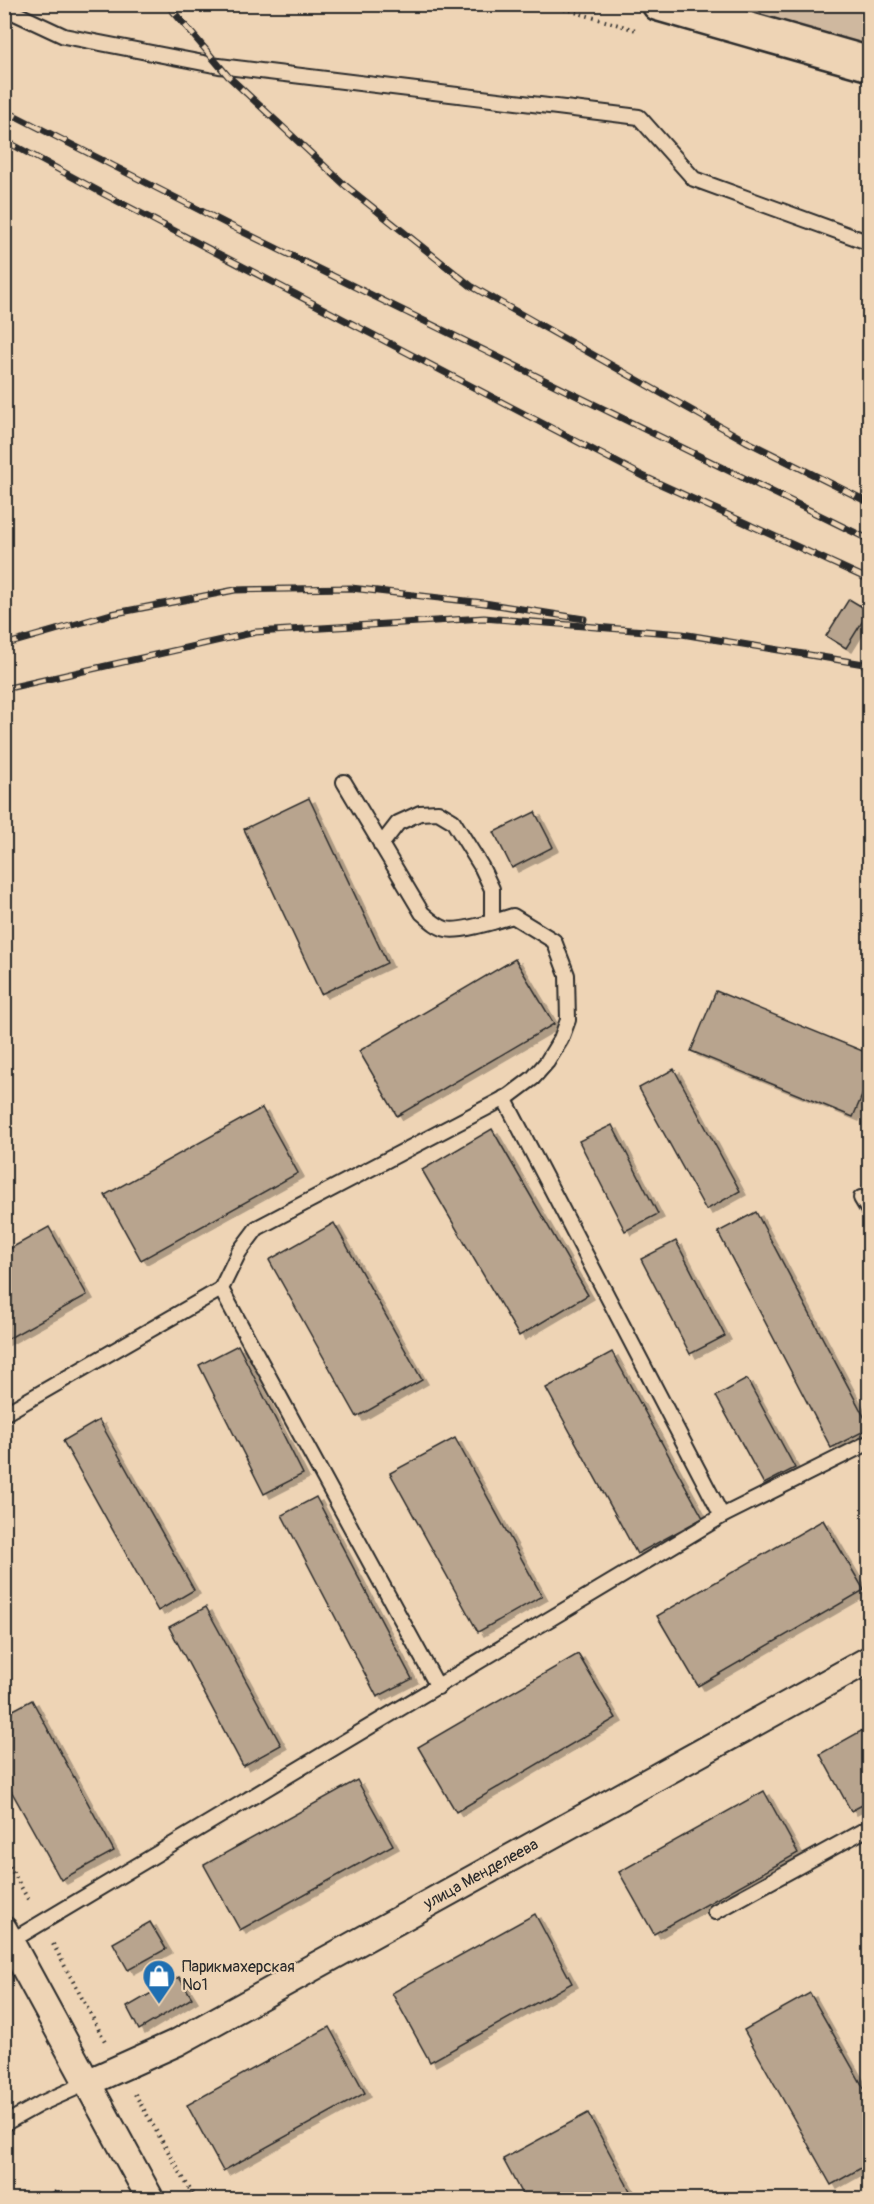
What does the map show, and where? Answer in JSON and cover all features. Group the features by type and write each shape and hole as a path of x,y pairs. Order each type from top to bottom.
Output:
{"main road":[{"path":"659,4 870,64"}],"street":[{"name":"улица Менделеева","path":"89,2082 188,2037 870,1659"},
{"path":"8,1936 151,2199"}],"lane":[{"path":"4,8 64,36 219,66 639,117 693,179 870,243"},
{"path":"4,1414 221,1289 238,1252 257,1228 504,1098 533,1078 561,1039 568,1020 567,975 554,941 513,916 448,930 436,925 422,913 344,782"},
{"path":"381,845 398,823 420,813 438,812 453,820 492,889 492,922"},
{"path":"504,1098 722,1516"},
{"path":"861,1198 870,1213"},
{"path":"221,1289 438,1686"},
{"path":"8,1936 41,1923 722,1516 870,1442"},
{"path":"715,1912 870,1827"},
{"path":"4,2124 40,2104 89,2082"}],"path":[{"path":"4,1856 120,2068 196,2199"}],"shaded area":[{"path":"659,5 869,5 869,64"}],"building":[{"path":"849,599 869,611 846,648 826,636"},
{"path":"309,798 387,963 321,994 244,829"},
{"path":"535,812 553,847 512,868 494,832"},
{"path":"515,959 554,1024 397,1116 359,1051"},
{"path":"716,991 870,1054 870,1077 853,1117 691,1051"},
{"path":"674,1069 740,1191 706,1210 639,1088"},
{"path":"262,1108 298,1173 141,1260 105,1195"},
{"path":"612,1125 658,1214 625,1231 579,1141"},
{"path":"492,1129 588,1295 519,1336 422,1170"},
{"path":"756,1212 870,1428 831,1448 718,1232"},
{"path":"334,1223 422,1380 357,1417 269,1260"},
{"path":"49,1227 87,1295 4,1341 4,1252"},
{"path":"676,1241 725,1336 690,1354 641,1259"},
{"path":"238,1345 303,1474 264,1494 199,1365"},
{"path":"612,1352 703,1518 637,1554 546,1388"},
{"path":"747,1379 795,1468 764,1484 716,1396"},
{"path":"99,1420 194,1590 158,1611 63,1441"},
{"path":"455,1438 542,1596 478,1632 390,1473"},
{"path":"316,1497 412,1679 377,1697 282,1515"},
{"path":"823,1520 864,1590 698,1686 657,1616"},
{"path":"206,1607 281,1745 243,1766 169,1627"},
{"path":"578,1654 616,1718 456,1812 418,1747"},
{"path":"32,1700 114,1851 61,1880 4,1778 4,1715"},
{"path":"870,1726 870,1801 851,1811 820,1754"},
{"path":"357,1780 393,1845 240,1930 204,1865"},
{"path":"764,1791 798,1853 654,1934 619,1872"},
{"path":"535,1914 572,1983 430,2062 392,1993"},
{"path":"150,1922 166,1949 128,1970 113,1943"},
{"path":"179,1977 192,1998 139,2030 127,2007"},
{"path":"810,1993 870,2099 870,2163 831,2185 744,2030"},
{"path":"329,2027 365,2093 223,2171 187,2105"},
{"path":"588,2113 635,2200 525,2200 503,2159"},
{"path":"55,2191 59,2200 39,2200"}],"railway":[{"path":"167,4 228,76 346,186 471,286 746,441 870,503"},
{"path":"4,110 227,224 870,540"},
{"path":"4,140 645,477 870,580"},
{"path":"4,645 111,614 235,590 351,588 484,603 584,619"},
{"path":"4,689 256,632 484,618 682,634 870,665"}],"place":[{"name":"Парикмахерская №1","path":"159,2005"}]}
